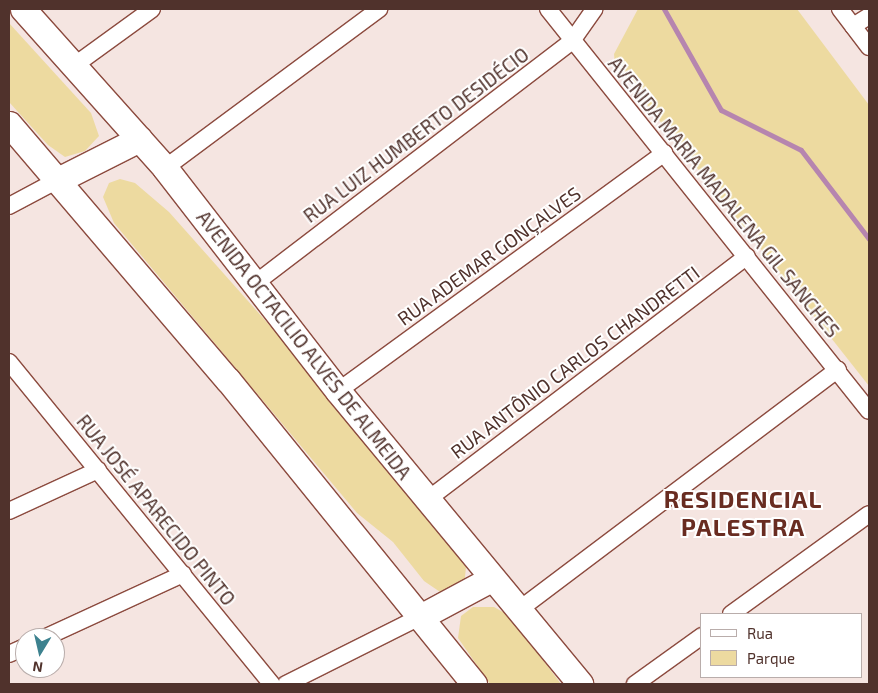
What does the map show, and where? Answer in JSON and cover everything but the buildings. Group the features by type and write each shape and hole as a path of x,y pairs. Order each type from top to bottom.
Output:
{"main road":[{"name":"AVENIDA OCTACILIO ALVES DE ALMEIDA","path":"23,9 76,65 165,168 253,285 338,391 491,579 520,609 580,684"},
{"path":"9,124 58,180 422,616 474,684"},
{"path":"58,180 139,139"},
{"path":"422,616 491,579"}],"street":[{"path":"76,65 152,9"},
{"path":"165,168 379,9"},
{"name":"AVENIDA MARIA MADALENA GIL SANCHES","path":"548,9 838,369 869,411"},
{"name":"RUA LUIZ HUMBERTO DESIDÉCIO","path":"253,285 572,41 594,9"},
{"path":"840,9 869,46"},
{"path":"853,26 869,16"},
{"name":"RUA ADEMAR GONÇALVES","path":"338,391 664,153"},
{"path":"9,206 58,180"},
{"name":"RUA ANTÔNIO CARLOS CHANDRETTI","path":"427,500 747,256"},
{"name":"RUA JOSÉ APARECIDO PINTO","path":"9,362 272,684"},
{"path":"520,609 838,369"},
{"path":"9,511 98,470"},
{"path":"732,613 869,514"},
{"path":"65,628 183,574"},
{"path":"286,684 422,616"},
{"path":"635,684 700,637"}],"green space":[{"path":"638,9 797,9 869,105 869,386 615,64 614,54"},
{"path":"9,23 91,113 99,136 85,151 65,157 48,145 9,102"},
{"path":"120,179 135,183 169,212 352,418 466,567 464,587 446,596 424,581 393,542 357,513 114,223 103,197 109,183"},
{"path":"473,607 494,607 510,616 561,684 490,684 458,638 461,616"}],"waterway":[{"path":"664,9 721,110 801,150 869,239"}],"district":[{"name":"RESIDENCIAL PALESTRA","path":"743,513"}]}
